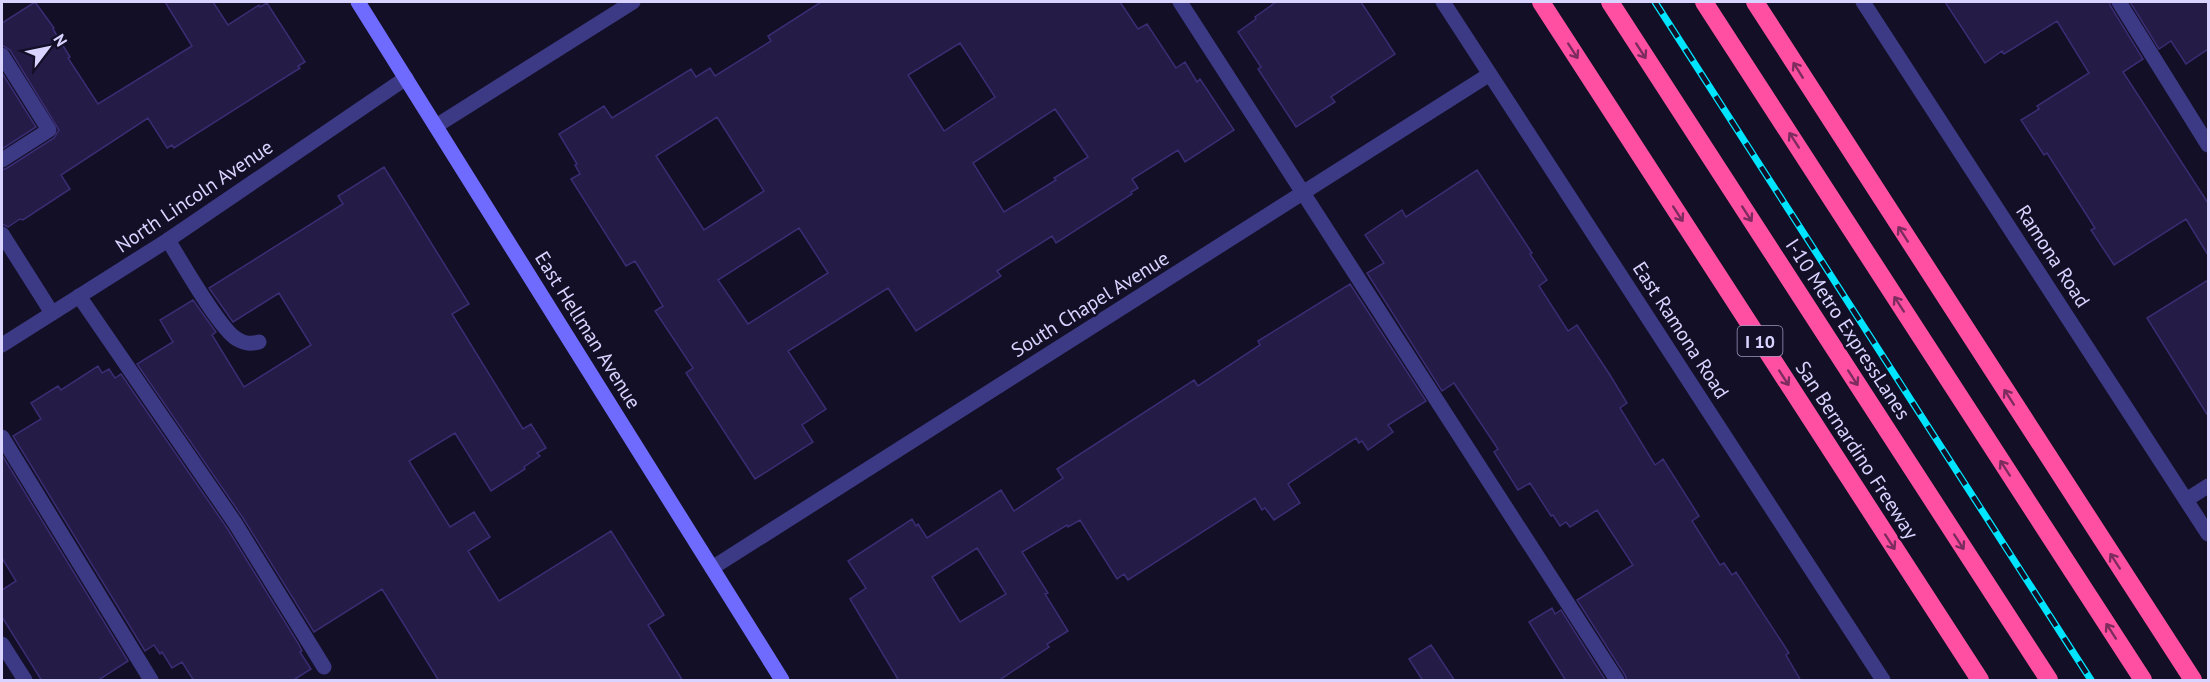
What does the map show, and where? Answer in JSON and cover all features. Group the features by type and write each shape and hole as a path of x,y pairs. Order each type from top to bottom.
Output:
{"highway":[{"name":"San Bernardino Freeway","path":"1541,2 1980,681"},
{"name":"I-10 Metro ExpressLanes","path":"1610,2 2049,681"},
{"path":"1704,2 2143,681"},
{"path":"1755,2 2193,681"}],"street":[{"name":"East Hellman Avenue","path":"358,2 782,681"},
{"path":"436,126 633,2"},
{"path":"1180,2 1617,681"},
{"name":"East Ramona Road","path":"1443,2 1882,681"},
{"name":"Ramona Road","path":"1863,2 2208,534"},
{"path":"2119,2 2208,145"},
{"path":"2,55 49,130 2,160"},
{"name":"South Chapel Avenue","path":"712,568 1490,74"},
{"name":"North Lincoln Avenue","path":"2,345 168,240 406,78"},
{"path":"2,234 52,313"},
{"path":"168,240 220,322 235,339 250,344 259,342"},
{"path":"79,296 235,523 324,668"},
{"path":"2,436 151,681"},
{"path":"2186,500 2208,486"},
{"path":"2,644 25,681"}],"building":[{"path":"35,2 54,28 70,57 68,58 98,104 192,46 165,2 213,2 228,25 259,5 260,7 267,3 305,62 298,66 300,68 174,148 172,145 167,148 148,118 61,175 70,189 23,220 20,219 8,227 2,224 2,170 54,138 59,130 10,50 2,45 2,23"},
{"path":"821,2 1120,2 1138,29 1147,24 1176,68 1185,62 1197,82 1200,79 1234,130 1185,162 1178,150 1132,179 1138,188 1131,192 1132,194 1056,243 1052,236 997,271 1001,276 916,331 888,288 788,351 826,409 802,425 813,442 755,479 686,373 693,368 655,311 663,306 635,261 626,266 571,179 580,174 575,165 577,164 559,134 604,106 612,118 691,69 696,77 710,68 715,76 771,41 768,36","holes":["960,43 995,97 944,131 908,75","1055,109 1088,157 1004,212 973,163","717,117 764,191 704,230 656,156","799,228 828,273 748,324 718,280"]},
{"path":"1276,2 1361,2 1395,54 1331,97 1335,102 1296,127 1258,69 1261,67 1238,32"},
{"path":"1945,2 2109,2 2143,59 2123,72 2208,203 2208,255 2186,219 2114,265 2091,230 2095,228 2047,153 2044,155 2021,120 2039,109 2037,106 2089,73 2057,21 1985,63"},
{"path":"2130,2 2208,2 2208,49 2186,64 2171,41 2159,49"},
{"path":"2,73 36,127 2,149"},
{"path":"384,167 469,304 452,314 523,429 531,424 546,448 537,453 540,456 524,467 525,469 491,491 455,433 409,461 450,527 474,512 490,537 468,551 499,601 611,531 664,615 648,625 683,681 439,681 382,589 314,632 243,518 137,364 173,342 160,320 193,300 216,332 212,335 244,387 311,345 279,293 233,322 209,288 343,204 338,196"},
{"path":"1477,170 1532,253 1530,254 1547,280 1539,286 1568,331 1577,325 1627,403 1620,408 1655,465 1663,459 1699,516 1692,521 1720,565 1724,563 1732,575 1736,572 1789,653 1786,655 1801,681 1627,681 1577,600 1633,565 1597,510 1570,527 1566,522 1560,526 1530,483 1518,490 1494,452 1498,449 1454,383 1442,391 1367,273 1384,263 1365,235 1402,210 1406,217"},
{"path":"2208,280 2208,416 2147,318"},
{"path":"1350,284 1426,401 1388,425 1393,432 1368,450 1362,441 1359,443 1356,438 1288,484 1300,503 1274,520 1265,508 1262,510 1255,498 1128,580 1124,574 1117,579 1080,520 1068,527 1067,525 1022,552 1048,593 1045,594 1068,631 1047,644 1049,647 998,681 899,681 850,599 866,588 848,561 912,519 927,538 1001,490 1014,511 1063,478 1057,469 1194,380 1198,386 1260,345 1258,341","holes":["977,548 1006,594 960,622 932,577"]},
{"path":"98,366 102,373 109,369 115,378 121,374 227,528 298,643 302,651 300,652 311,669 292,681 194,681 182,662 172,668 162,652 160,654 154,645 145,651 13,436 41,419 31,403 58,386 61,390"},
{"path":"2,455 128,661 97,681 42,681 2,617 2,590 16,581 2,558"},
{"path":"1552,608 1555,614 1561,610 1606,681 1566,681 1529,622"},
{"path":"1431,645 1455,681 1423,681 1409,659"}],"railway":[{"path":"1655,2 2091,680"}]}
